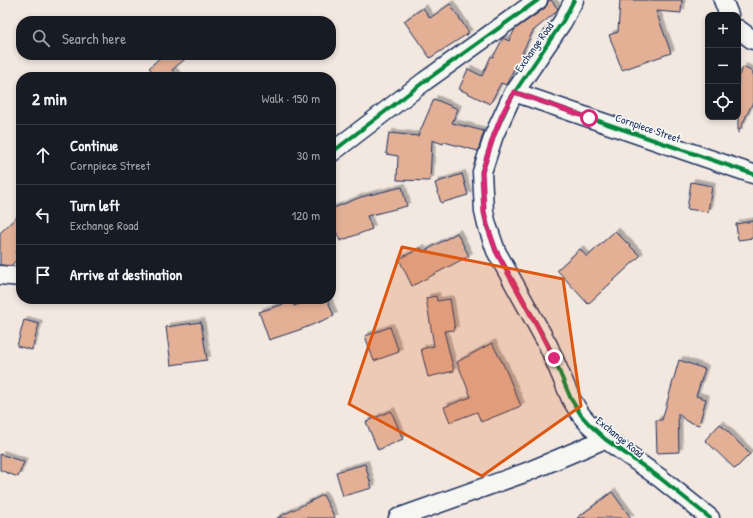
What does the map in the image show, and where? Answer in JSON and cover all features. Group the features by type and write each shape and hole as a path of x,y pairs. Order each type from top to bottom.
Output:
{"street":[{"path":"336,149 425,81 538,0"},
{"name":"Exchange Road","path":"574,0 563,21 514,92 494,135 482,172 484,212 487,225 496,251 548,345 572,399 589,424 605,439 660,478 710,518"},
{"path":"723,0 728,12"},
{"path":"741,31 753,40"},
{"name":"Cornpiece Street","path":"514,92 753,174"},
{"path":"0,275 16,277"},
{"path":"398,518 527,472 605,439"}],"highlighted area":[{"path":"402,247 563,279 581,406 482,476 349,404"}],"building":[{"path":"551,0 558,9 533,31 522,53 527,56 519,67 516,65 506,85 501,83 490,104 459,89 468,69 482,76 491,56 493,57 503,38 509,41 515,29 544,9 548,1"},
{"path":"620,0 682,0 681,13 656,11 671,53 622,70 609,35 618,32"},
{"path":"450,4 469,33 430,58 404,21 423,8 430,18"},
{"path":"158,60 184,60 172,70 174,72 153,72 149,68"},
{"path":"743,67 753,72 753,102 738,133 738,120 741,120 741,71"},
{"path":"434,99 458,109 452,123 484,131 478,151 444,142 443,144 432,140 430,181 397,180 398,156 386,154 389,133 418,136"},
{"path":"462,174 468,195 441,203 435,183"},
{"path":"691,182 712,186 708,212 687,209"},
{"path":"402,187 407,206 367,216 372,229 340,241 336,231 336,207 361,197"},
{"path":"16,218 16,260 11,266 0,265 0,233"},
{"path":"753,221 753,238 738,240 736,224"},
{"path":"615,231 640,256 588,304 557,270 580,249 587,257"},
{"path":"457,233 469,256 412,286 399,259 421,248 423,252"},
{"path":"436,296 437,301 450,299 455,330 444,331 454,371 428,377 421,349 434,346 426,298"},
{"path":"284,304 294,304 294,306 299,304 329,304 334,316 269,340 259,312"},
{"path":"24,320 39,324 32,350 17,346"},
{"path":"201,322 207,360 171,365 166,327"},
{"path":"390,327 399,352 374,361 365,336"},
{"path":"492,343 504,366 521,406 481,422 477,412 450,422 444,407 471,397 457,362"},
{"path":"679,360 705,369 696,396 706,399 699,425 686,421 678,413 679,452 657,453 656,420 662,420"},
{"path":"391,411 403,439 378,450 366,422"},
{"path":"720,424 750,454 735,469 705,440"},
{"path":"0,454 24,462 18,477 0,470"},
{"path":"365,464 372,488 343,496 336,472"},
{"path":"612,492 631,518 577,518"},
{"path":"323,495 335,518 277,518"}],"cycle path":[{"path":"336,149 425,81 538,0"},
{"path":"574,0 563,21 512,96 494,135 482,172 484,212 487,225 496,251 548,345 571,399 581,415 605,439 660,478 710,518"},
{"path":"514,92 753,174"}],"route":[{"path":"554,358 496,251 484,212 482,172 490,145 502,115 514,92 589,118"}]}
